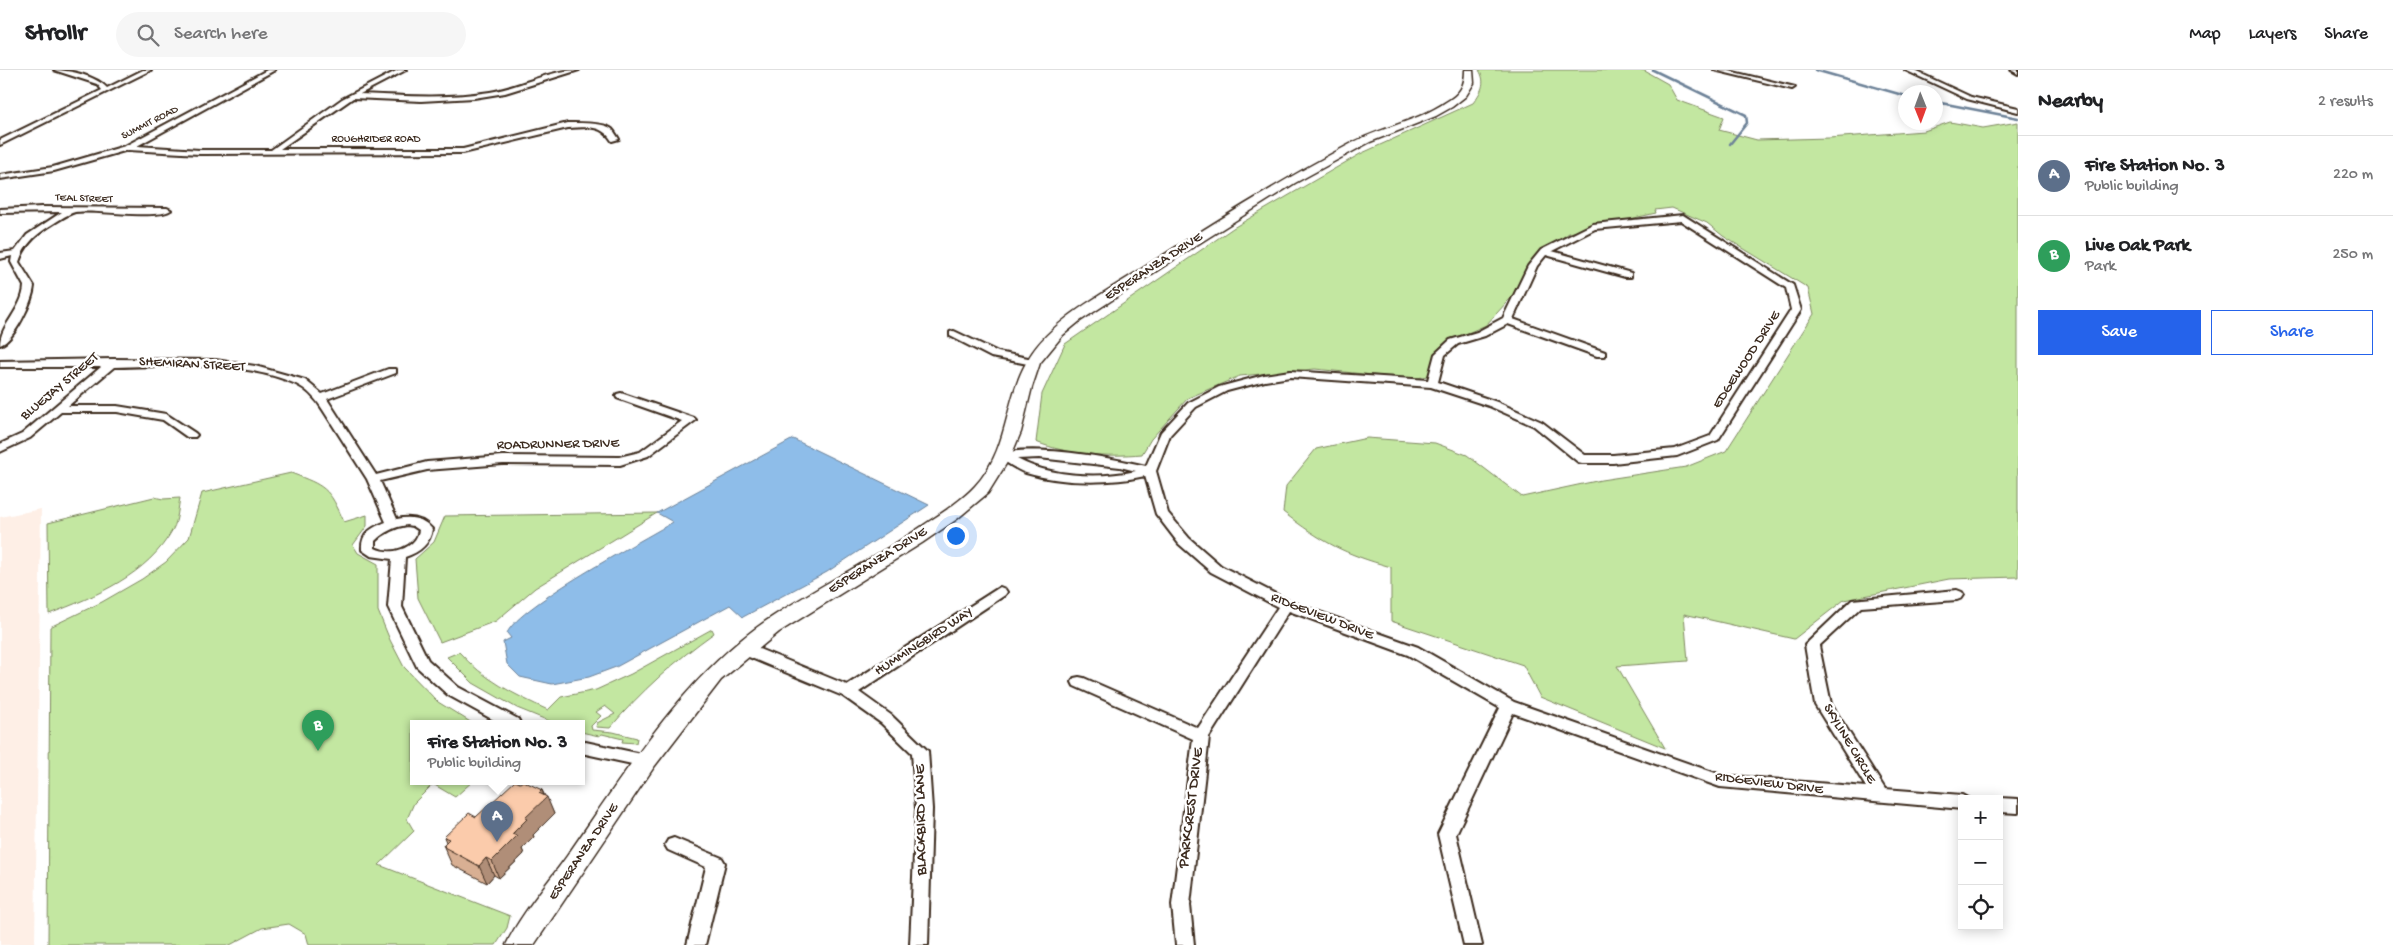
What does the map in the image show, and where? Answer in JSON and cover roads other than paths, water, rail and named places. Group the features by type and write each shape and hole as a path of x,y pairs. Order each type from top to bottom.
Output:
{"main road":[{"name":"ESPERANZA DRIVE","path":"519,945 646,761 714,676 744,649 804,606 862,574 951,515 982,488 1003,456 1013,432 1024,387 1033,362 1058,332 1075,318 1243,208 1367,139 1448,106 1461,98 1469,88 1472,80 1470,70"}],"street":[{"path":"57,70 99,83 106,91"},
{"path":"0,143 148,70"},
{"name":"SUMMIT ROAD","path":"0,177 54,169 128,148 272,70"},
{"path":"272,152 351,96 403,70"},
{"path":"351,96 430,99 478,96 510,90 545,76 576,70"},
{"path":"1717,70 1792,87"},
{"path":"1908,70 1969,98 2018,110"},
{"path":"2014,70 2018,72"},
{"name":"ROUGHRIDER ROAD","path":"128,148 200,152 463,151 486,148 539,130 566,126 604,128 609,130 615,139"},
{"path":"0,342 7,336 30,291 29,283 14,262 16,253 25,240 33,233 72,210"},
{"name":"TEAL STREET","path":"0,211 72,210 124,212 167,210"},
{"name":"EDGEWOOD DRIVE","path":"1432,384 1493,404 1538,424 1582,459 1613,459 1677,452 1714,438 1796,310 1790,287 1683,218 1593,227 1544,252"},
{"path":"1150,471 1165,434 1192,405 1222,389 1264,378 1290,374 1432,384 1440,354 1454,342 1480,334 1507,320 1533,266 1544,252 1628,275"},
{"path":"0,256 16,253"},
{"path":"1507,320 1601,354"},
{"path":"954,334 995,355 1033,362"},
{"name":"SHEMIRAN STREET","path":"0,364 113,362 215,364 255,369 301,382 321,398 373,479 393,524"},
{"name":"BLUEJAY STREET","path":"0,450 26,436 113,362"},
{"path":"321,398 392,371"},
{"name":"ROADRUNNER DRIVE","path":"373,479 427,466 446,464 503,460 620,461 644,454 690,420 622,396"},
{"path":"57,409 117,409 166,417 191,435"},
{"path":"1003,456 1039,454 1120,463 1150,471"},
{"path":"1003,456 1029,470 1093,478 1120,478 1150,471"},
{"path":"1091,461 1102,472 1093,478"},
{"name":"RIDGEVIEW DRIVE","path":"1150,471 1162,514 1184,541 1216,569 1286,605 1413,652 1509,706 1720,781 1958,802"},
{"path":"416,522 426,529 423,540 417,546 399,554 373,554 367,546 372,535 393,524 416,522"},
{"path":"399,554 395,607 422,663 453,691 506,720"},
{"name":"HUMMINGBIRD WAY","path":"848,692 1000,592"},
{"name":"SKYLINE CIRCLE","path":"1880,795 1823,705 1812,645 1857,603 1957,595"},
{"name":"PARKCREST DRIVE","path":"1185,945 1181,905 1200,736 1286,605"},
{"name":"BLACKBIRD LANE","path":"744,649 848,692 886,719 920,751 924,809 920,945"},
{"path":"1079,682 1200,736"},
{"path":"1473,945 1448,834 1509,706"},
{"path":"585,748 646,761"},
{"path":"2003,805 2018,806"},
{"path":"674,845 716,863 696,945"}],"water":[{"path":"793,439 929,505 827,572 743,617 730,605 616,667 589,677 552,684 520,677 507,664 503,642 511,638 507,633 534,606 583,574 673,522 657,513"}],"waterway":[{"path":"1653,70 1746,115 1747,123 1730,144"},
{"path":"1815,70 1898,94"},
{"path":"1943,103 2018,118"}],"place":[{"name":"Live Oak Park","path":"318,751"},
{"name":"Fire Station No. 3","path":"497,842"}]}
